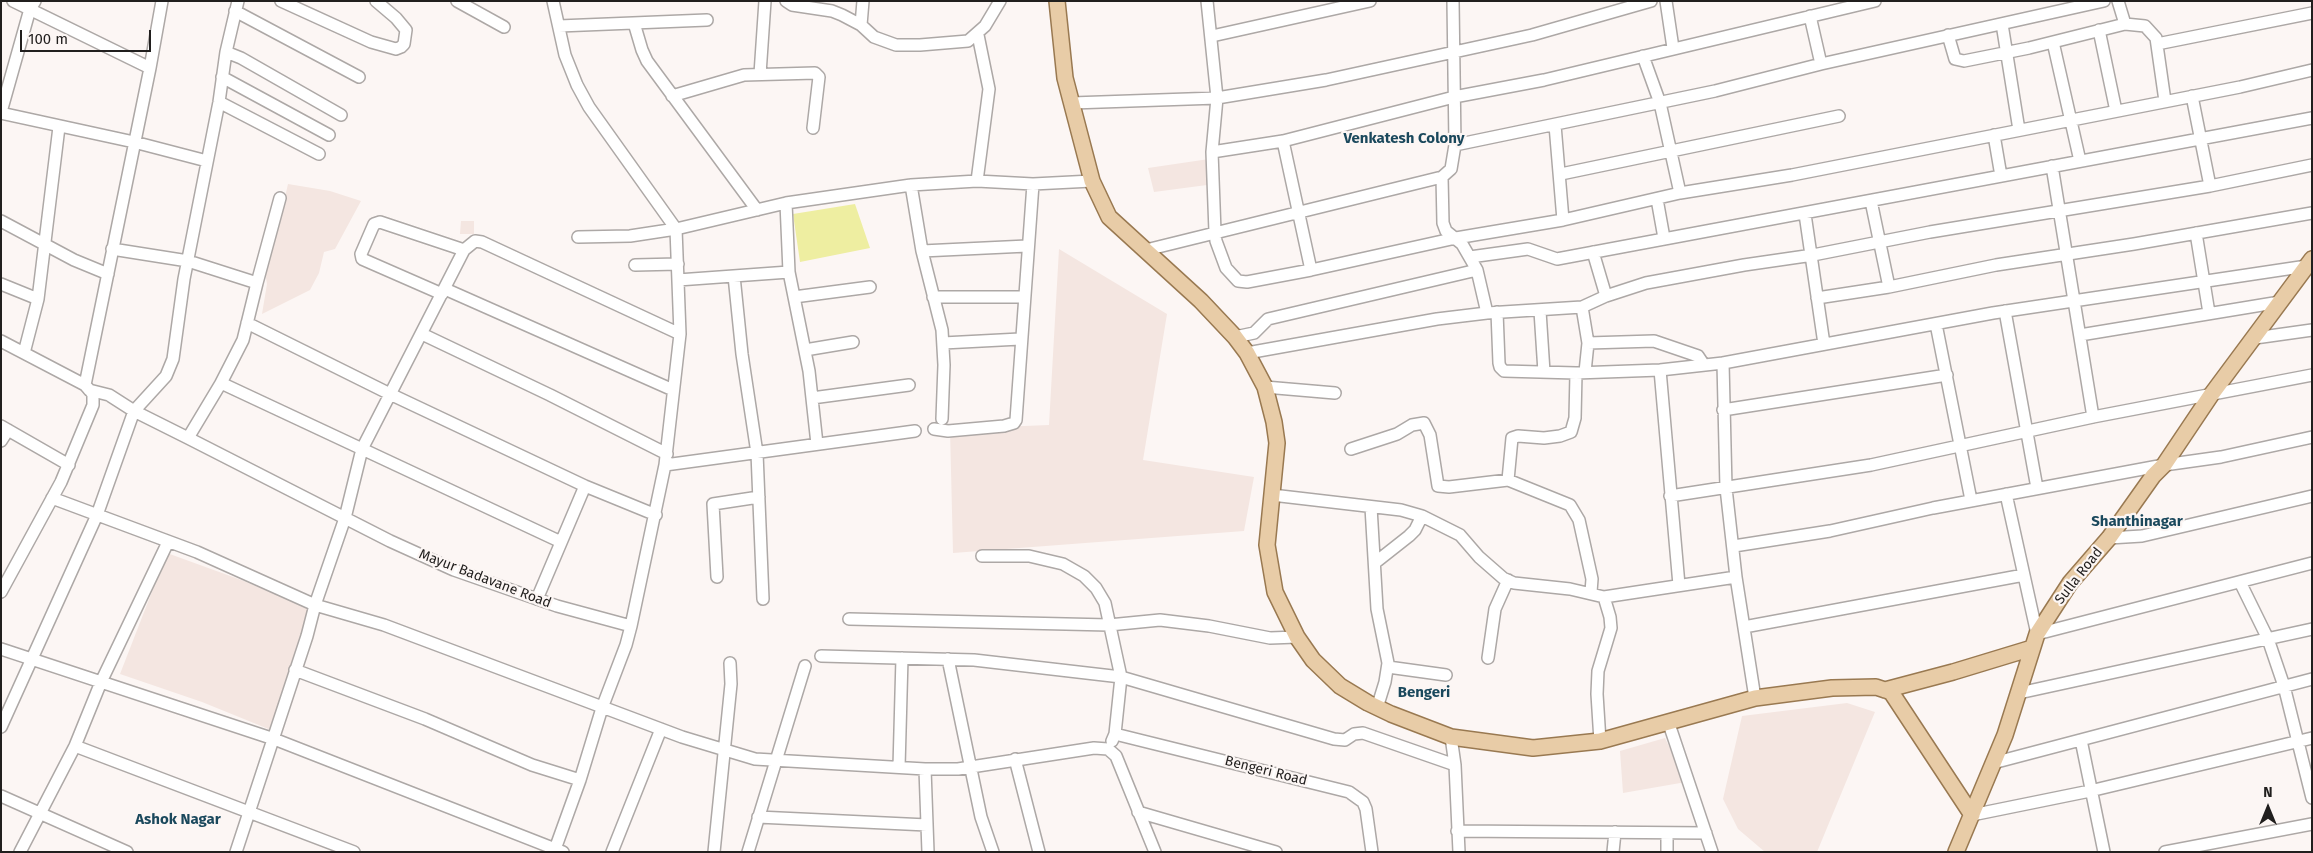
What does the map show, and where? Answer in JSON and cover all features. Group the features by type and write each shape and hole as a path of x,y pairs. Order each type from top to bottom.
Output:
{"main road":[{"path":"1057,1 1065,78 1092,181 1109,217 1201,301 1235,337 1247,353 1265,386 1276,433 1267,545 1275,592 1296,637 1313,660 1340,686 1377,708 1451,737 1533,748 1600,741 1755,698 1832,688 1876,687 1891,692 1972,815"},
{"name":"Sulla Road","path":"1956,852 2019,693 2034,641 2070,583 2109,538 2153,476 2164,464 2211,394 2309,262"},
{"path":"1885,690 1953,672 2034,641"}],"street":[{"path":"13,1 32,5 150,68"},
{"path":"1,592 69,465 94,406 93,394 87,387 112,249 162,1"},
{"path":"281,1 371,42 396,49 401,47 404,44 406,30 396,18 376,1"},
{"path":"457,1 504,27"},
{"path":"553,1 570,69 589,107 676,229 673,308 679,310"},
{"path":"760,74 765,1"},
{"path":"786,1 792,5 832,11 861,25 874,37 896,45 968,41 978,34 1000,1"},
{"path":"861,25 863,1"},
{"path":"1208,1 1218,98 1212,152 1216,241 1226,268 1238,281 1246,282 1311,270 1456,238 1563,220 1680,193 1792,175 2192,96 2312,70"},
{"path":"1212,36 1370,1"},
{"path":"1146,250 1442,177 1451,169 1455,145 1453,1"},
{"path":"1072,103 1218,98 1326,80 1455,50 1532,35 1651,1"},
{"path":"1666,1 1673,48"},
{"path":"1212,152 1283,141 1454,97 1544,80 1875,1"},
{"path":"1455,145 1660,103 1821,64 2104,1"},
{"path":"2118,1 2125,24"},
{"path":"32,5 1,113 134,142 207,162"},
{"path":"1,727 97,515 134,411 166,376 173,359 188,261 226,52 237,6 359,77"},
{"path":"2157,44 2312,13"},
{"path":"1810,16 1821,64"},
{"path":"558,26 706,20"},
{"path":"634,23 642,50 672,96 756,210"},
{"path":"2002,24 2005,53 2019,130"},
{"path":"1948,35 1954,55 1958,60 1964,61 2125,24 2145,26 2156,38 2165,101"},
{"path":"2099,30 2116,111"},
{"path":"977,180 989,89 978,34"},
{"path":"2053,42 2069,120 2080,162"},
{"path":"226,52 241,58 341,115"},
{"path":"1644,56 1660,103 1672,150 1680,193"},
{"path":"672,96 744,75 818,75 813,128"},
{"path":"222,77 329,135"},
{"path":"2192,96 2210,186"},
{"path":"218,102 319,154"},
{"path":"1560,174 1839,116"},
{"path":"1470,256 1528,249 1558,258 1806,214 2312,118"},
{"path":"1555,125 1563,220"},
{"path":"24,354 38,299 59,127"},
{"path":"1994,135 2001,176"},
{"path":"1283,141 1311,270"},
{"path":"1247,353 1383,328 1492,313 1582,307 1606,296 1646,283 1744,265 1813,255 1930,232 2210,186 2312,165"},
{"path":"2052,166 2093,417"},
{"path":"1442,177 1446,231 1456,238 1470,256 1477,270 1492,313 1501,370 1509,372 1660,370 1704,365 2005,311 2205,281 2309,262"},
{"path":"578,237 630,236 676,229 786,203 911,186 977,180 1033,184 1092,181"},
{"path":"934,429 948,431 1004,426 1014,423 1017,407 1023,297 1033,184"},
{"path":"911,186 922,251 943,343 942,419"},
{"path":"188,438 221,383 243,340 280,198"},
{"path":"1657,199 1664,238"},
{"path":"1871,201 1889,287"},
{"path":"786,203 789,272 805,350 817,444"},
{"path":"1817,298 1889,287 1996,265 2312,213"},
{"path":"1806,214 1824,344"},
{"path":"1,220 74,260 108,274"},
{"path":"464,250 380,222 374,224 361,254 362,259 443,291 673,390"},
{"path":"2196,233 2209,313"},
{"path":"236,852 307,636 315,605 345,518 362,449 464,250 475,241 482,242 680,334"},
{"path":"922,251 1027,246"},
{"path":"112,249 188,261 257,283"},
{"path":"1593,252 1606,296"},
{"path":"635,264 675,264"},
{"path":"1,649 274,739 557,851 602,708 626,645 656,515 666,459 680,334 678,280 675,264"},
{"path":"1235,337 1254,333 1268,319 1477,270"},
{"path":"678,280 789,272"},
{"path":"734,276 742,354 757,453 763,599"},
{"path":"1,284 38,299"},
{"path":"794,297 870,287"},
{"path":"933,297 1023,297"},
{"path":"2080,335 2280,302"},
{"path":"1508,480 1512,438 1518,436 1544,438 1560,436 1571,432 1588,343 1582,307"},
{"path":"1540,310 1544,372"},
{"path":"2005,311 2025,431 2037,488"},
{"path":"247,323 390,394 585,486 656,515"},
{"path":"1936,324 1972,500"},
{"path":"2254,338 2312,330"},
{"path":"422,334 550,395 666,459 757,453 915,431"},
{"path":"943,343 1020,339"},
{"name":"Mayur Badavane Road","path":"1,341 87,387 109,394 134,411 345,518 454,570 537,599 630,626"},
{"path":"1588,343 1654,341 1698,356 1704,365"},
{"path":"805,350 853,342"},
{"path":"1723,362 1726,488 1736,577 1755,698"},
{"path":"1660,370 1670,496 1680,584"},
{"path":"1723,410 1947,375"},
{"path":"1670,496 1871,465 2093,417 2312,375"},
{"path":"221,383 561,542"},
{"path":"812,398 908,385"},
{"path":"1265,386 1335,393"},
{"path":"1351,449 1390,437 1412,425 1424,423 1430,435 1438,486 1449,487 1508,480 1570,505 1575,511 1592,579 1591,592"},
{"path":"1,441 5,428 69,465"},
{"path":"1734,546 1830,531 1972,500 2164,464 2221,457 2312,437"},
{"path":"537,599 585,486"},
{"path":"2006,494 2024,576 2034,641 2312,563"},
{"path":"1272,495 1401,510 1422,516 1460,535 1492,570 1508,580 1591,592 1604,597 1736,577"},
{"path":"2109,538 2142,536 2312,496"},
{"path":"717,577 714,504 759,497"},
{"path":"52,498 168,542 315,605 384,624 602,708 755,759 925,768 972,766 1094,748 1108,749 1116,756 1154,852"},
{"path":"1371,507 1376,562 1377,609 1387,650 1388,668 1377,708"},
{"path":"1376,562 1415,530 1422,516"},
{"path":"20,852 75,746 101,682 168,542"},
{"path":"982,556 1029,556 1063,564 1084,576 1096,588 1105,604 1121,677 1115,734 1108,749"},
{"path":"1744,627 2024,576"},
{"path":"1488,658 1495,609 1508,580"},
{"path":"2240,582 2268,639 2284,686 2312,798"},
{"path":"1600,741 1597,694 1598,671 1611,628 1609,612 1604,597"},
{"path":"849,619 1109,624 1160,620 1209,626 1270,638 1296,637"},
{"path":"2019,693 2312,629"},
{"path":"821,656 974,660 1121,677 1334,739 1345,740 1354,734 1363,733 1455,765"},
{"path":"899,767 902,658"},
{"path":"948,659 972,766 981,817 993,852"},
{"path":"714,852 731,684 730,663"},
{"path":"748,852 805,666"},
{"path":"1388,668 1446,675"},
{"path":"295,670 425,720 532,765 580,780"},
{"path":"1992,764 2312,679"},
{"path":"1668,721 1712,852"},
{"path":"612,852 661,729"},
{"name":"Bengeri Road","path":"1115,734 1340,789 1357,796 1363,802 1366,810 1372,852"},
{"path":"1451,737 1455,765 1459,852"},
{"path":"1972,815 2090,791 2312,738"},
{"path":"2081,740 2104,852"},
{"path":"75,746 354,852"},
{"path":"1015,759 1038,852"},
{"path":"925,768 928,852"},
{"path":"1,796 127,852"},
{"path":"1138,812 1276,852"},
{"path":"758,817 927,825"},
{"path":"2165,852 2312,824"},
{"path":"1458,830 1706,833"},
{"path":"1613,852 1615,832"},
{"path":"1667,834 1667,852"}],"shaded area":[{"path":"1209,159 1207,185 1154,192 1148,168"},
{"path":"288,184 330,191 361,201 335,249 324,252 319,273 310,290 262,314 267,284 263,260 273,249"},
{"path":"461,221 474,221 474,234 460,234"},
{"path":"1059,249 1167,314 1143,460 1254,477 1244,531 953,553 950,429 1049,425"},
{"path":"167,553 244,581 310,609 271,730 202,702 120,674"},
{"path":"1847,703 1875,712 1817,852 1765,852 1738,829 1723,799 1742,716"},
{"path":"1665,738 1686,782 1623,793 1620,751"}],"green space":[{"path":"855,204 870,248 800,262 793,214"}],"district":[{"name":"Venkatesh Colony","path":"1404,139"},
{"name":"Shanthinagar","path":"2137,522"},
{"name":"Bengeri","path":"1424,693"},
{"name":"Ashok Nagar","path":"178,820"}]}
